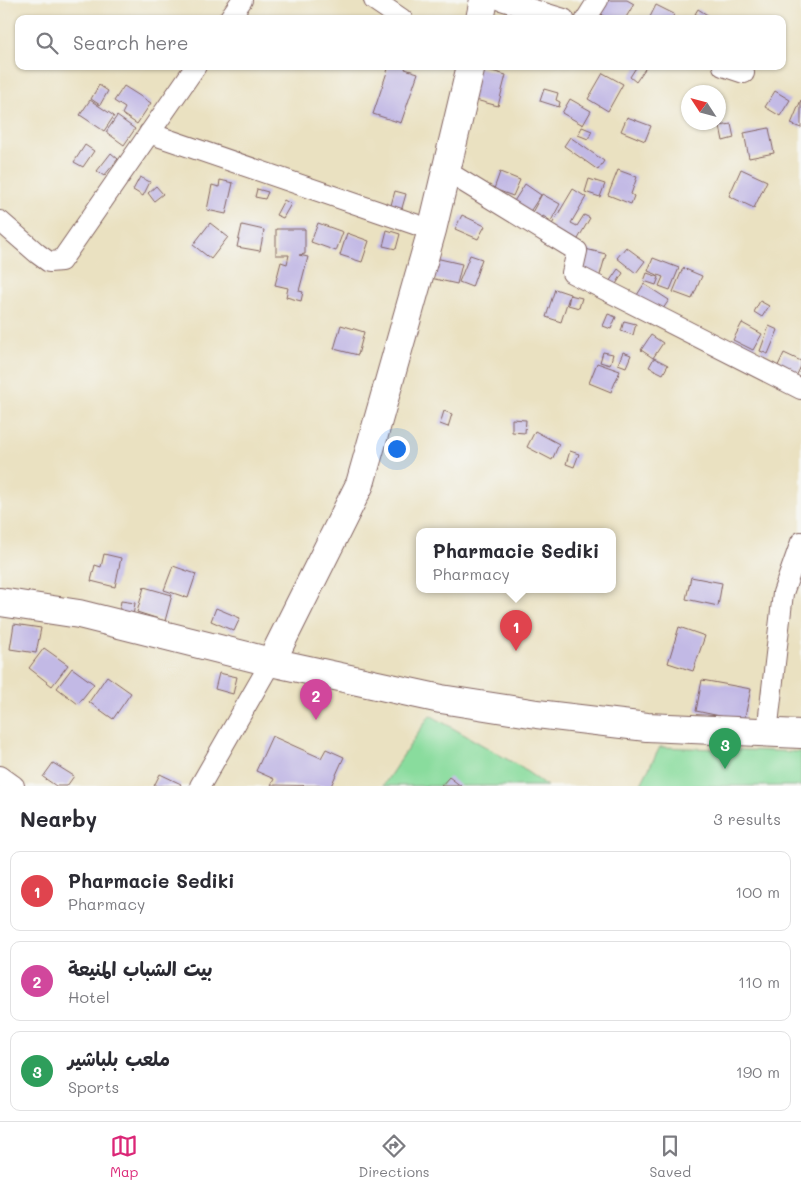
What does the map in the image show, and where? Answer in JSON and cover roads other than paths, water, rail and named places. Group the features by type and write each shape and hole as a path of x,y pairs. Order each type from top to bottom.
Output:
{"street":[{"path":"232,15 242,0"},
{"path":"374,0 396,15"},
{"path":"481,15 484,0"},
{"path":"501,0 551,15"},
{"path":"589,15 598,0"},
{"path":"0,220 49,262 62,261 193,70"},
{"path":"200,786 271,662 360,484 432,230 470,70"},
{"path":"737,70 744,72"},
{"path":"150,133 432,230"},
{"path":"446,171 577,251 572,273 801,390"},
{"path":"767,733 783,593 801,542"},
{"path":"0,602 79,614 271,662 441,698 537,714 647,727 801,734"},
{"path":"0,776 14,786"}],"place":[{"name":"Pharmacie Sediki","path":"516,651"},
{"name":"بيت الشباب المنيعة","path":"316,720"},
{"name":"ملعب بلباشير","path":"725,769"}]}
